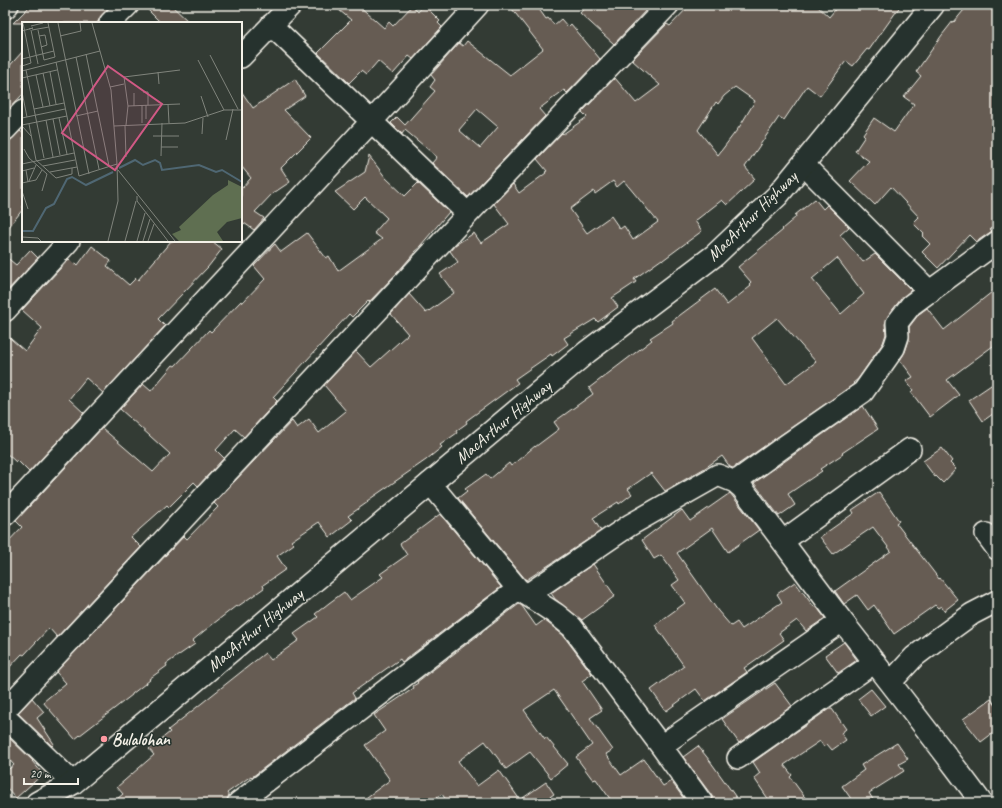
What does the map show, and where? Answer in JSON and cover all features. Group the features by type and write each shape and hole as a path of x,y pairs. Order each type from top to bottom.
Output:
{"highway":[{"name":"MacArthur Highway","path":"37,803 73,783 587,352 715,255 777,196 933,5"}],"street":[{"path":"5,8 8,5"},
{"path":"111,22 128,5"},
{"path":"242,56 290,5"},
{"path":"5,515 372,122 478,5"},
{"path":"5,710 468,214 668,5"},
{"path":"270,26 468,214"},
{"path":"5,130 22,112"},
{"path":"803,164 930,292"},
{"path":"5,311 67,242"},
{"path":"736,482 863,392 894,348 898,336 897,323 911,305 997,242"},
{"path":"783,541 910,449"},
{"path":"238,803 522,592 630,525 718,475 736,482 742,488 842,621 891,682 983,803 997,794"},
{"path":"430,483 522,592 556,614 572,627 702,803"},
{"path":"891,682 914,657 924,649 972,614 997,601"},
{"path":"661,746 842,621"},
{"path":"738,758 875,662"},
{"path":"5,718 73,783"}],"building":[{"path":"31,5 111,5 98,22 13,23"},
{"path":"143,5 171,5 189,22 160,22"},
{"path":"333,5 358,5 384,28 389,22 393,26 412,6 418,12 424,5 440,21 438,23 442,27 413,59 409,56 393,74 378,61 366,75 361,71 349,83 318,53 351,20"},
{"path":"509,5 536,5 546,19 548,18 554,25 561,19 568,27 571,24 600,59 567,93 564,90 539,109 545,116 468,197 432,163 437,157 405,130 402,134 391,123 397,117 405,125 435,91 430,87 435,80 431,75 459,43 463,46 467,41 510,75 543,49","holes":["477,109 498,127 480,148 459,130"]},
{"path":"587,5 645,5 648,8 614,44 580,13"},
{"path":"690,5 816,5 829,17 839,5 901,5 869,50 867,49 853,66 846,61 820,96 807,86 784,120 779,117 745,167 755,179 727,205 722,200 695,221 702,231 663,260 662,259 634,279 636,282 612,298 618,307 598,322 595,319 564,338 568,344 515,379 518,383 466,421 467,423 456,431 457,433 440,445 442,447 426,460 348,516 352,520 330,537 319,522 291,541 294,544 277,556 286,569 263,585 264,588 237,607 236,606 204,631 192,641 195,644 166,664 167,666 149,679 150,680 132,695 75,739 43,702 66,683 56,672 184,536 187,539 218,507 214,503 292,421 297,428 309,419 319,433 346,411 324,385 356,351 371,367 408,334 391,314 409,294 426,313 454,293 440,274 458,262 450,251 455,245 474,233 481,243 509,224 494,204 513,184 519,193 546,173 545,172 547,171 537,159 562,133 563,134 587,117 582,112 615,78 636,103 660,85 632,60 667,24 670,26","holes":["735,87 755,101 740,126 718,155 698,130 716,102 718,104 724,96","613,181 617,187 624,181 658,222 633,240 624,226 620,229 611,216 587,233 570,209 594,191 595,194"]},
{"path":"968,5 997,5 997,224 990,229 992,231 976,242 969,235 938,268 922,252 930,244 922,236 924,234 913,223 919,217 891,187 875,205 850,181 869,161 855,151 865,136 863,134 874,118 894,132 914,104 904,97 921,76 916,72 942,35"},
{"path":"22,52 22,95 5,113 5,71"},
{"path":"295,79 305,96 284,110 311,138 281,168 290,182 272,194 255,212 264,218 254,230 244,223 242,225 242,188 251,178 242,167 242,92 253,108"},
{"path":"20,131 22,132 22,210 5,232 5,142 13,138"},
{"path":"369,156 386,178 405,196 418,183 449,212 398,272 352,317 349,314 273,397 277,401 244,437 235,429 216,450 224,458 198,486 194,482 169,507 167,505 131,537 141,547 57,637 49,628 24,655 22,654 5,672 5,545 22,527 16,521 102,428 153,472 170,454 120,409 143,384 151,391 173,365 175,366 209,330 211,332 265,279 254,266 275,244 281,252 307,233 326,258 329,256 338,271 382,239 374,233 387,218 365,197 353,209 335,192 365,172"},
{"path":"815,199 823,209 827,205 849,227 840,235 863,262 875,254 911,290 902,298 888,316 885,324 886,334 883,343 858,379 853,383 854,384 733,468 730,467 722,456 705,468 665,491 651,473 628,489 632,494 619,504 618,502 593,518 601,531 526,580 458,498 467,491 465,489 486,474 490,479 509,463 511,466 559,429 554,422 593,394 589,388 652,340 650,338 673,323 672,321 715,289 727,305 751,286 749,284 751,282 738,267 783,230 782,229 796,217 795,215","holes":["837,258 864,294 841,314 812,279","777,318 816,362 786,384 752,338"]},
{"path":"170,242 213,242 222,249 208,267 158,319 165,326 103,393 86,378 69,399 84,413 29,472 17,460 16,462 5,452 5,334 25,351 42,328 22,310 69,259 74,264 76,263 78,265 92,246 111,261 107,266 129,285 136,278 138,280"},
{"path":"30,250 38,258 5,293 5,256 16,265"},
{"path":"997,288 997,343 947,380 959,395 930,417 911,392 913,390 906,381 913,377 900,360 905,352 909,340 909,327 919,314 927,308 944,330"},
{"path":"997,381 997,411 983,421 969,400"},
{"path":"863,406 878,429 842,453 843,454 820,469 822,471 788,494 795,505 779,516 754,483"},
{"path":"942,448 952,461 950,463 956,469 943,483 936,476 935,477 923,461"},
{"path":"879,492 899,521 896,523 939,579 940,578 958,600 944,611 941,606 938,608 935,605 894,634 874,605 868,610 857,595 844,604 835,591 891,551 873,527 833,554 820,537 854,513 852,510"},
{"path":"730,493 759,530 728,552 712,528 677,553 718,611 731,626 737,622 742,629 782,602 777,594 795,582 814,607 816,606 825,618 806,631 797,620 779,633 784,640 744,668 747,672 705,701 696,689 666,711 651,690 684,666 655,625 685,603 672,585 679,580 661,555 654,559 642,540 682,510 690,521"},
{"path":"440,514 501,587 402,662 400,659 352,693 355,698 252,777 251,776 227,793 229,796 226,803 112,803 123,794 117,787 154,755 149,749 170,732 168,730 265,653 271,660 299,640 294,634 318,617 315,614 344,592 350,600 383,577 380,574 407,555 400,544"},
{"path":"593,564 615,596 582,620 555,599 551,593"},
{"path":"519,604 536,626 544,620 563,635 592,674 582,681 602,710 590,718 613,750 606,754 621,775 644,759 663,786 671,781 687,803 613,803 596,779 593,780 576,757 592,745 554,690 524,710 545,739 546,737 568,764 551,778 530,752 506,769 485,741 458,761 477,786 499,770 520,800 546,782 554,794 541,803 448,803 442,794 428,803 359,803 390,780 365,745 385,731 374,715 414,688 413,686 418,683 417,682"},
{"path":"844,642 857,660 838,673 825,655"},
{"path":"775,683 792,706 739,743 722,719"},
{"path":"871,689 885,706 871,716 858,699"},
{"path":"32,698 44,712 37,718 54,744 52,746 18,713"},
{"path":"991,699 997,707 997,730 981,742 963,719"},
{"path":"829,709 832,709 846,729 841,733 846,740 832,750 827,744 824,747 820,741 784,765 792,775 790,777 809,803 771,803 754,778 760,773 753,762"},
{"path":"5,734 33,761 43,774 16,798 5,786 5,772 14,765 5,755"},
{"path":"897,743 908,759 899,764 904,771 869,793 875,803 854,803 842,786 864,770 861,765"},
{"path":"698,746 740,803 714,803 712,796 683,757"}],"place":[{"name":"Bulalohan","path":"104,739"}]}
